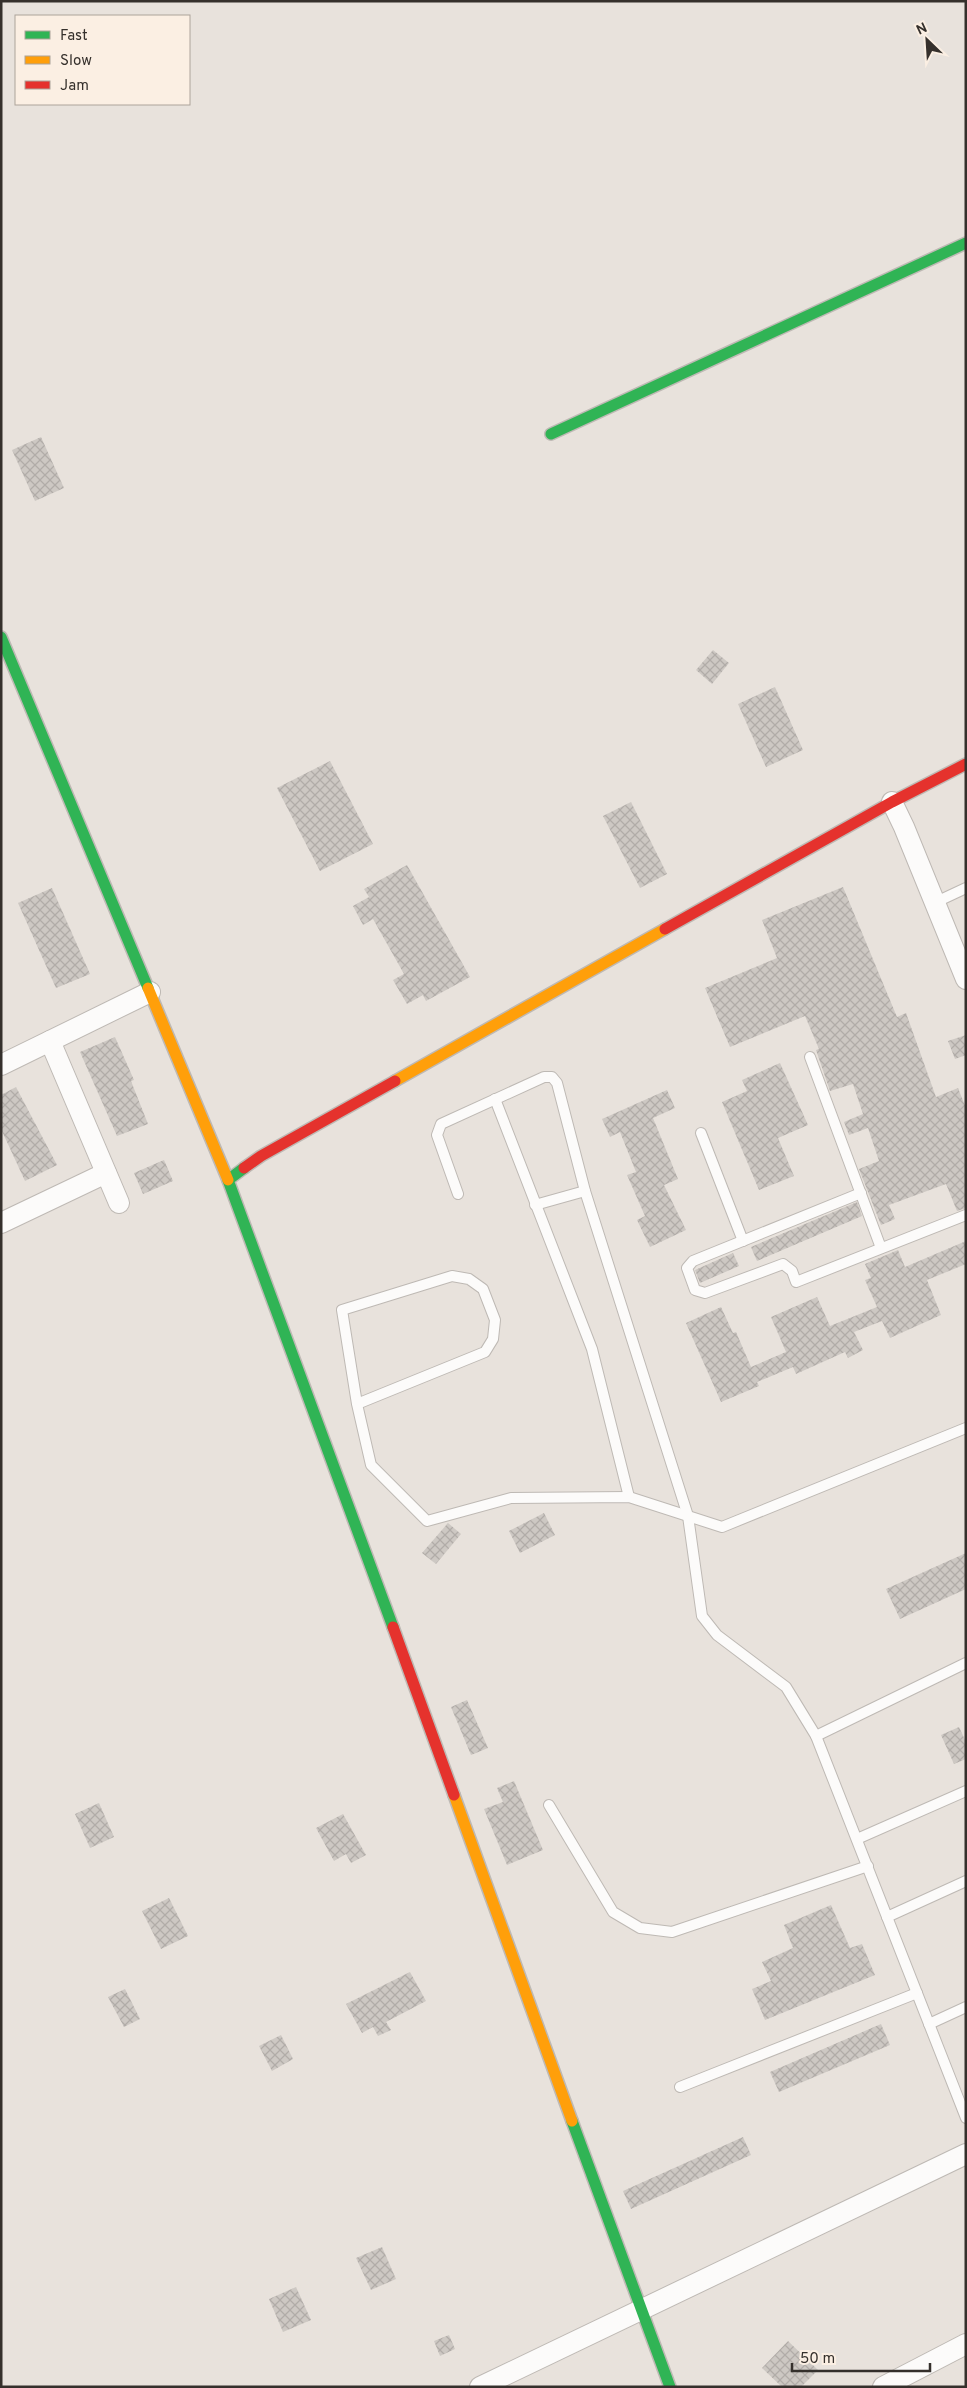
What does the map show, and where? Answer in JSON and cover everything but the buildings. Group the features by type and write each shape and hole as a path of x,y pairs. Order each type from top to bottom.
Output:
{"street":[{"path":"551,434 966,243"},
{"path":"1,637 228,1180 435,1741 640,2310 670,2387"},
{"path":"228,1180 261,1156 892,802 966,764"},
{"path":"892,802 966,979"},
{"path":"1,1066 150,992"},
{"path":"50,1041 119,1203"},
{"path":"1,1223 106,1173"},
{"path":"480,2387 966,2154"},
{"path":"883,2387 966,2344"}],"lane":[{"path":"934,903 966,888"},
{"path":"810,1057 881,1248"},
{"path":"458,1194 437,1135 441,1124 544,1077 552,1077 557,1083 585,1191 688,1516 702,1616 718,1635 786,1687 816,1736 966,2118"},
{"path":"495,1099 592,1350 629,1497"},
{"path":"701,1133 743,1241"},
{"path":"535,1204 585,1191"},
{"path":"861,1194 693,1261 687,1268 695,1290 705,1293 783,1264 792,1271 796,1282 966,1215"},
{"path":"356,1404 485,1352 494,1339 495,1320 484,1289 469,1279 452,1276 342,1310 356,1404 371,1465 427,1521 512,1498 629,1497 722,1527 966,1428"},
{"path":"816,1736 966,1663"},
{"path":"857,1839 966,1792"},
{"path":"549,1805 613,1912 640,1928 672,1932 868,1866"},
{"path":"887,1917 966,1881"},
{"path":"680,2087 917,1993"},
{"path":"929,2024 966,2007"}],"traffic: fast":[{"path":"551,434 966,243"},
{"path":"1,637 148,988"},
{"path":"244,1168 228,1180 393,1627"},
{"path":"572,2121 670,2387"}],"traffic: slow":[{"path":"395,1081 665,929"},
{"path":"148,988 228,1180"},
{"path":"454,1795 572,2121"}],"traffic: jam":[{"path":"665,929 892,802 966,764"},
{"path":"244,1168 261,1156 395,1081"},
{"path":"393,1627 454,1795"}]}
